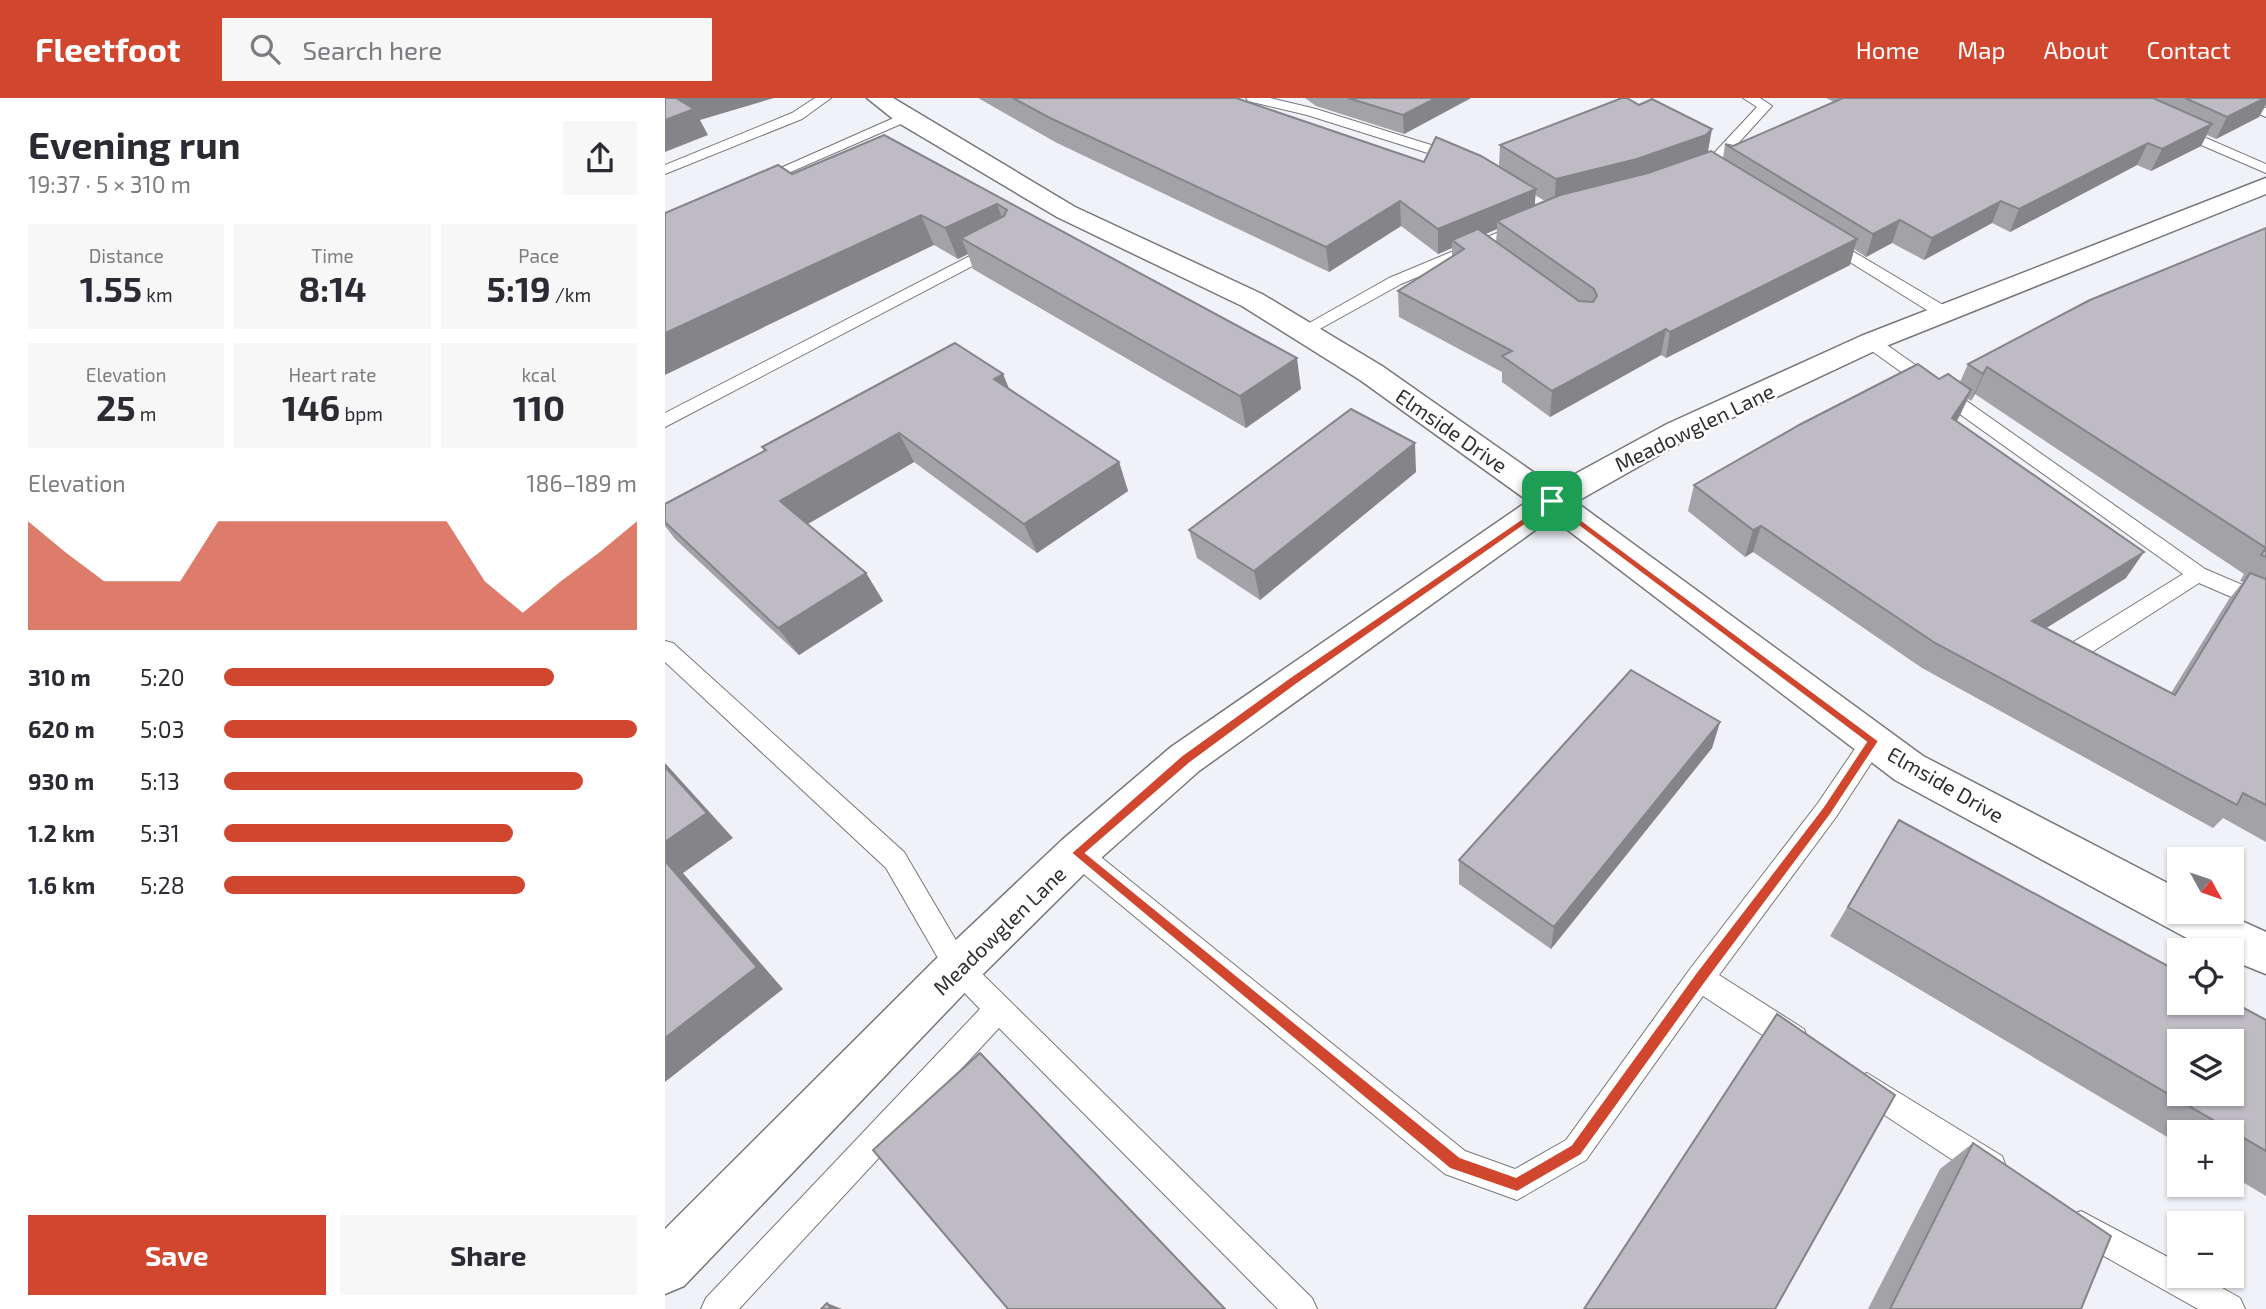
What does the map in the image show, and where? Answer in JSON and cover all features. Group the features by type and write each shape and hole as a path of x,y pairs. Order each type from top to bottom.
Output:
{"street":[{"name":"Elmside Drive","path":"878,98 905,117 1066,212 1252,300 1371,373 1552,501 1909,768 2167,906"},
{"name":"Meadowglen Lane","path":"665,1267 958,968 1077,853 1185,759 1552,501 1678,431 1871,342 2266,185"},
{"name":"Elmside Drive","path":"2202,924 2266,953"}],"lane":[{"path":"665,170 797,116 824,98"},
{"path":"1253,98 1324,116 1472,164"},
{"path":"1685,176 1714,172 1765,106 1750,98"},
{"path":"2228,98 2266,113"},
{"path":"739,189 905,117"},
{"path":"2157,120 2266,169"},
{"path":"1303,331 1395,281 1540,220"},
{"path":"1818,235 1944,313"},
{"path":"665,421 1007,242"},
{"path":"1479,245 1500,261"},
{"path":"1871,342 2198,574 2266,604"},
{"path":"2070,655 2198,574"},
{"path":"665,649 895,860 958,968 1301,1309"},
{"path":"1077,853 1456,1163 1517,1185 1576,1150 1700,978 1827,810 1873,741"},
{"path":"1700,978 1815,1053"},
{"path":"717,1309 999,1008"},
{"path":"1849,1075 2010,1180"},
{"path":"2056,1209 2229,1309"}],"building":[{"path":"665,98 676,98 694,109 665,120"},
{"path":"1013,98 1236,98 1424,162 1436,137 1481,156 1536,189 1438,229 1400,201 1326,247 1050,118"},
{"path":"1348,98 1436,98 1403,115"},
{"path":"1622,98 1639,105 1652,99 1712,129 1706,135 1637,159 1556,179 1500,145"},
{"path":"1843,98 2153,98 2212,124 2162,149 2148,143 2019,209 2001,201 1932,238 1900,220 1873,234 1725,144 1733,146"},
{"path":"2185,98 2265,98 2227,117"},
{"path":"884,135 1297,358 1240,396 961,238 1004,216 1007,210 997,204 945,228 921,215 665,333 665,213 778,165 792,174"},
{"path":"1711,151 1857,239 1670,332 1666,329 1552,391 1502,356 1512,351 1398,291 1464,249 1452,240 1478,229 1579,301 1593,302 1597,296 1594,289 1497,221 1560,195 1648,173"},
{"path":"2266,228 2266,548 1987,367 1983,374 1968,364 2090,300"},
{"path":"955,343 1003,374 994,379 1119,462 1024,524 899,433 780,501 866,573 778,628 665,522 665,504 766,450 762,447"},
{"path":"1918,364 1939,379 1948,374 1971,390 1952,418 2144,552 2032,621 2175,695 2250,573 2266,579 2266,805 2243,793 2237,805 1935,643 1761,526 1753,530 1694,485 1801,424"},
{"path":"1351,409 1415,443 1254,571 1189,530"},
{"path":"1631,670 1720,722 1554,927 1459,860"},
{"path":"665,767 707,813 665,842"},
{"path":"1899,820 2167,965 2167,1015 2244,1015 2244,1008 2266,1020 2266,1151 2244,1138 2244,1120 2213,1120 2189,1106 2244,1106 2244,1029 2167,1029 2167,1093 1848,907"},
{"path":"665,861 757,967 665,1038"},
{"path":"1777,1014 1895,1095 1775,1309 1584,1309"},
{"path":"980,1053 1225,1309 1008,1309 873,1150"},
{"path":"1973,1143 2111,1236 2081,1309 1890,1309"}],"route":[{"path":"1552,501 1873,741 1827,810 1700,978 1576,1150 1517,1185 1456,1163 1077,853 1185,759 1552,501"}]}
